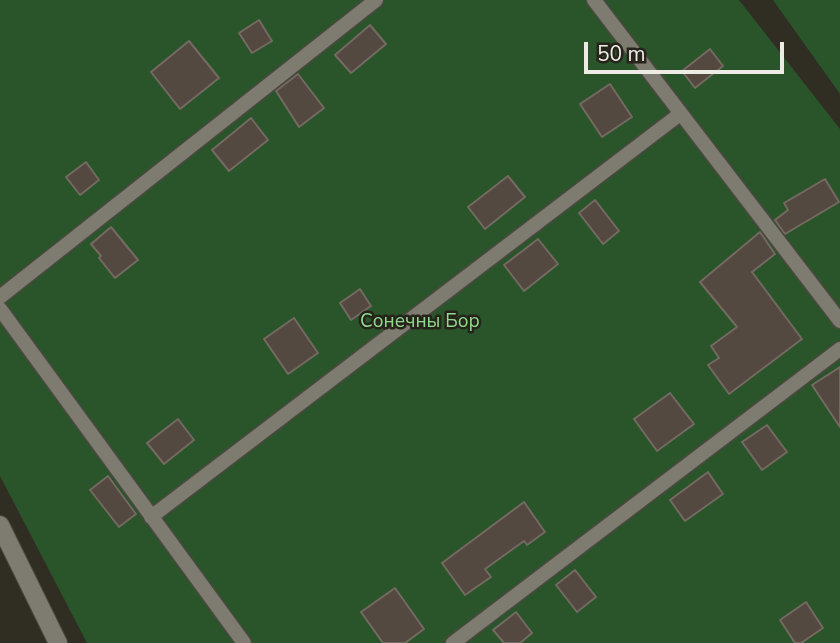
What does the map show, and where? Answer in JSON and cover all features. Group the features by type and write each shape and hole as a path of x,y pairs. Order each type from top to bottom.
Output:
{"street":[{"path":"0,525 58,643"}],"lane":[{"path":"0,297 376,0"},
{"path":"594,0 840,321"},
{"path":"151,517 680,114"},
{"path":"0,309 244,643"},
{"path":"453,643 840,349"}],"green space":[{"name":"Сонечны Бор","path":"0,0 739,0 840,129 840,643 87,643 0,476"},
{"path":"773,0 840,0 840,94"}],"building":[{"path":"259,20 272,41 252,53 239,33"},
{"path":"370,25 386,44 351,73 335,55"},
{"path":"189,41 219,78 180,109 151,72"},
{"path":"710,49 723,66 695,88 682,71"},
{"path":"298,74 324,108 299,127 276,91"},
{"path":"610,84 632,117 602,137 580,104"},
{"path":"251,118 268,140 229,171 212,150"},
{"path":"86,162 99,180 80,195 66,177"},
{"path":"508,176 525,197 485,229 468,207"},
{"path":"825,179 839,202 785,234 775,220 788,210 784,203"},
{"path":"595,200 619,231 603,244 579,213"},
{"path":"111,227 138,260 115,278 91,244"},
{"path":"760,232 775,254 752,272 802,339 729,394 708,365 719,358 711,346 737,327 700,282"},
{"path":"538,239 558,264 524,291 504,265"},
{"path":"360,289 371,306 351,320 340,303"},
{"path":"294,318 318,353 288,374 264,339"},
{"path":"840,367 840,427 812,385"},
{"path":"670,393 694,424 657,451 634,419"},
{"path":"178,419 194,440 164,464 147,443"},
{"path":"767,425 787,452 762,470 742,442"},
{"path":"708,472 723,494 685,521 670,500"},
{"path":"108,476 136,514 119,527 90,490"},
{"path":"524,502 545,532 527,545 524,541 485,569 491,577 465,595 442,563"},
{"path":"575,570 596,597 577,612 556,585"},
{"path":"395,588 424,629 405,643 383,643 361,612"},
{"path":"806,602 823,628 801,643 795,643 780,620"},
{"path":"516,612 532,633 520,643 504,643 493,630"}]}
